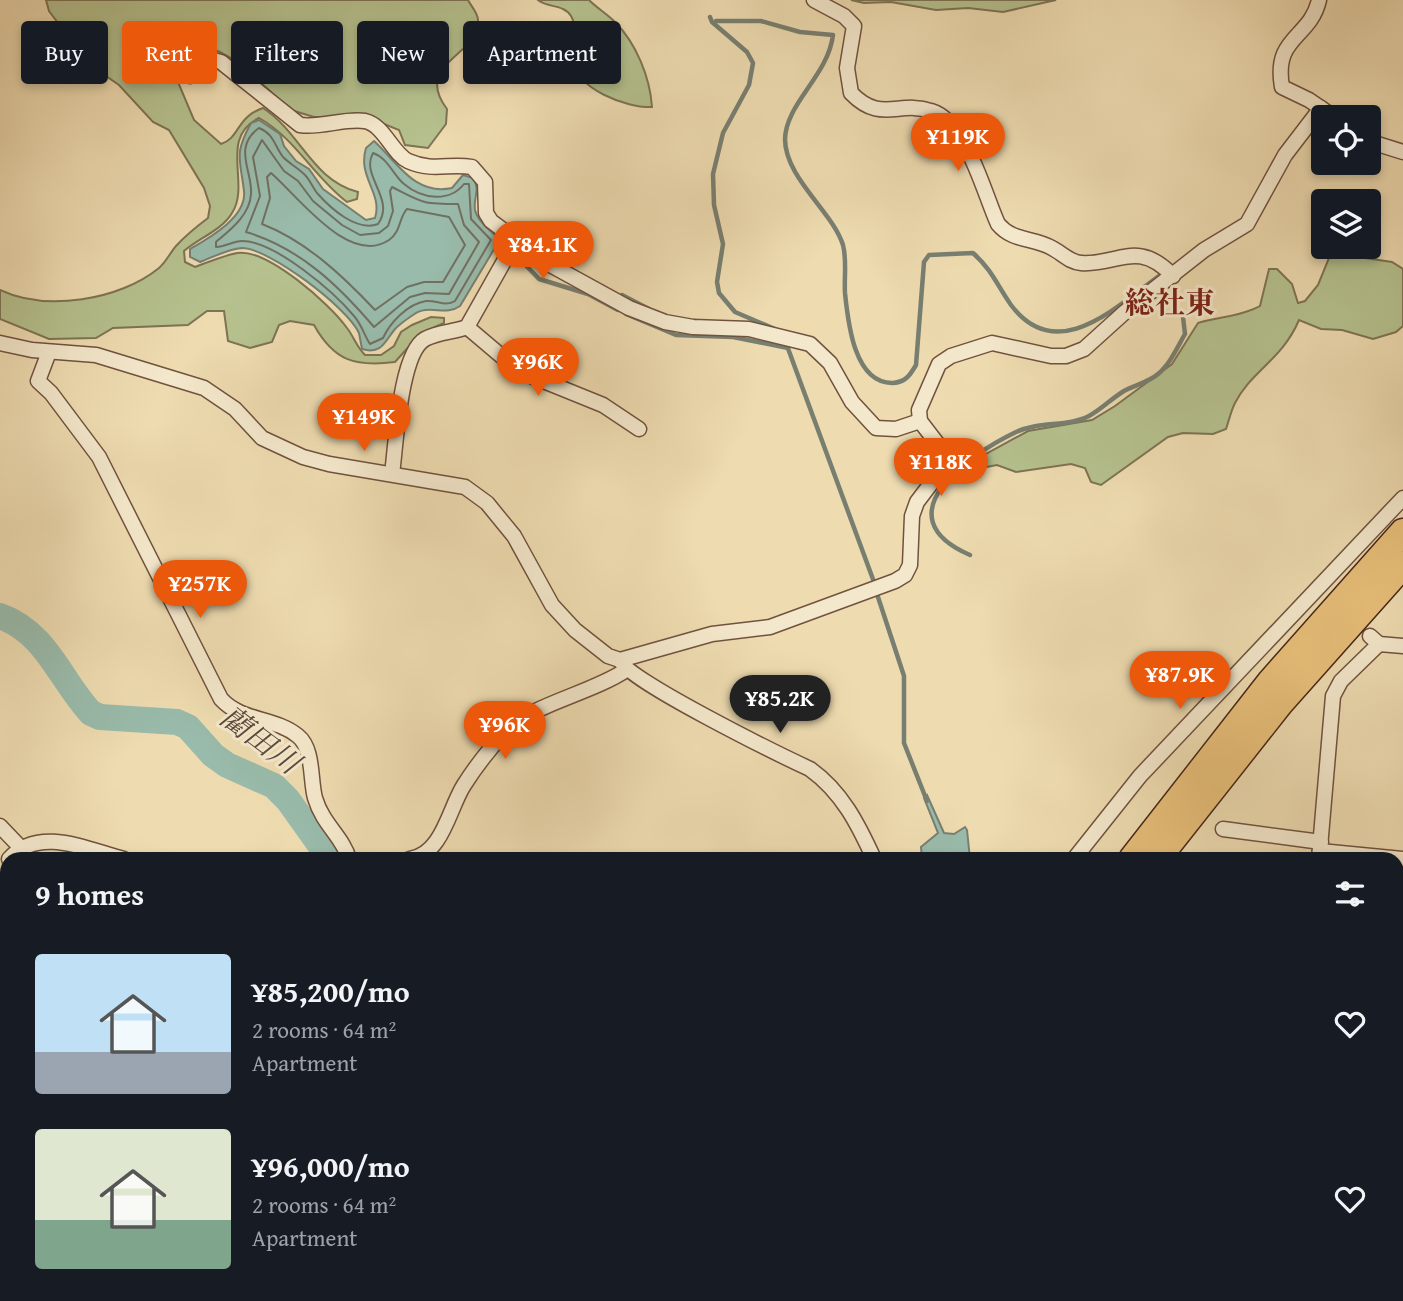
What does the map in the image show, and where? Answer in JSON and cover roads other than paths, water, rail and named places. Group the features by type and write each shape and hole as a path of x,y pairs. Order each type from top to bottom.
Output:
{"highway":[{"path":"1137,852 1262,691 1403,532"},
{"path":"1163,852 1281,702 1403,565"}],"street":[{"path":"814,0 844,16 854,26 847,68 851,93 872,109 931,111 943,117 957,132 998,225 1005,232 1050,246 1073,262 1091,263 1131,256 1147,258 1165,267 1172,276"},
{"path":"1315,105 1282,87 1279,69 1281,55 1316,10 1318,0"},
{"path":"217,61 300,125 316,127 363,121 372,124 405,159 439,169 472,167 485,182 486,213 491,221 559,270 629,308 664,323 749,329 810,344 830,363 852,402 876,428 896,429 920,421"},
{"path":"423,852 439,838 465,784 516,722 571,699 623,665 712,634 770,627 895,582 905,575 911,554 912,516 917,502 942,469 939,442 920,421 919,410 932,373 951,356 992,343 1051,356 1066,356 1084,349 1204,250 1247,225 1285,155 1311,121"},
{"path":"1381,145 1403,152"},
{"path":"392,474 407,369 415,347 437,334 467,327 516,240"},
{"path":"467,327 519,371 603,405 639,429"},
{"path":"0,343 48,352 96,355 204,388 235,409 273,445 329,464 449,482 475,492 514,536 552,605 597,648 810,769 828,782 844,802 870,852"},
{"path":"48,352 38,381 51,393 99,457 221,699 231,710 298,735 305,744 321,818 347,852"},
{"path":"1080,852 1140,776 1322,591 1403,498"},
{"path":"1223,828 1320,851 1334,696 1341,681 1374,640 1403,646"},
{"path":"0,826 8,852"},
{"path":"21,852 55,841 94,852"}],"water":[{"path":"259,120 280,134 284,146 296,161 309,169 323,189 366,220 375,218 377,209 364,158 366,148 374,141 408,176 428,187 452,188 463,175 473,178 477,190 475,210 488,229 505,242 503,246 496,246 460,306 449,310 419,312 397,327 379,348 362,349 359,333 340,309 306,281 270,258 242,248 200,262 190,257 190,249 225,226 239,209 244,191 240,149 251,123"},
{"path":"927,795 944,833 954,834 965,827 969,852 921,852 921,847 938,833 924,798"}],"waterway":[{"path":"710,17 712,22 747,52 753,63 749,85 723,133 713,174 714,205 723,244 717,282 719,293 735,312 775,329"},
{"path":"716,21 761,21 800,32 833,35 824,63 792,113 785,139 793,167 830,220 843,245 845,293 851,334 861,363 880,381 893,383 904,380 916,365 924,262 929,255 973,253 990,272 1011,305 1029,323 1047,331 1067,331 1086,325 1105,315 1159,276"},
{"path":"512,251 539,279 588,294 618,310"},
{"path":"622,295 649,309"},
{"path":"626,314 676,335 733,337 788,348"},
{"path":"970,555 944,539 933,523 933,505 942,488 957,471 976,455 1016,432 1034,426 1081,419 1124,391 1154,377 1170,361 1185,334 1183,317"},
{"path":"786,343 874,582"},
{"path":"877,594 904,676 904,743 927,801"},
{"name":"藺田川","path":"0,616 16,624 41,645 91,713 100,717 177,722 188,727 213,755 227,765 274,786 288,800 325,852"}],"district":[{"name":"総社東","path":"1170,303"}]}
